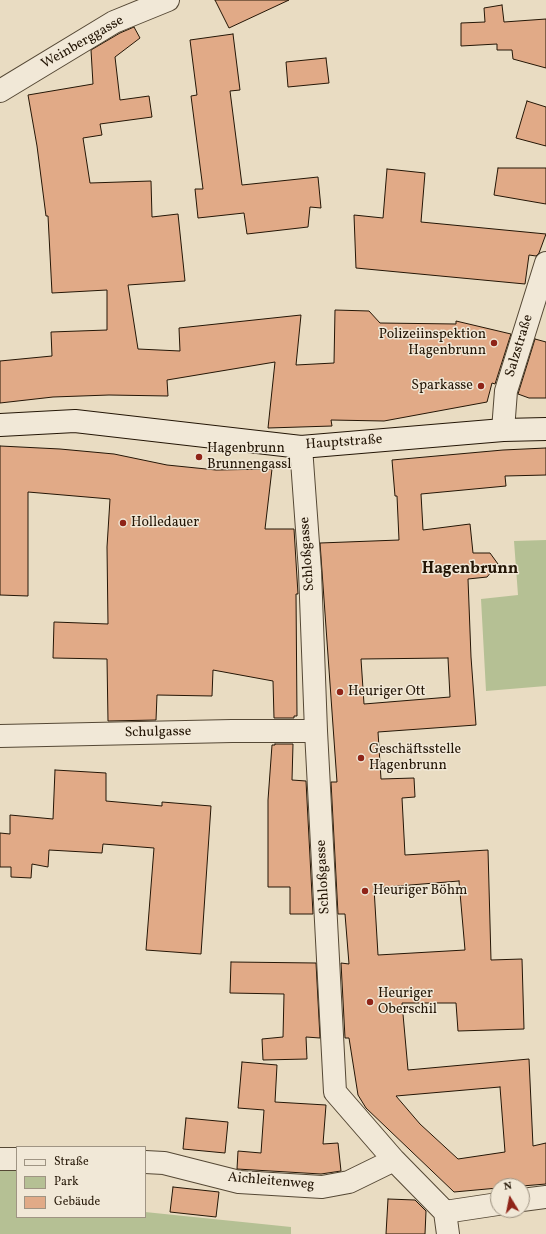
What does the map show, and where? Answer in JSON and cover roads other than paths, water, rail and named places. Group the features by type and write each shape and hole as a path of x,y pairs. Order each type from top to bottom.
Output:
{"street":[{"name":"Weinberggasse","path":"0,91 114,22 168,0"},
{"name":"Salzstraße","path":"503,430 506,391 546,263"},
{"name":"Hauptstraße","path":"0,425 75,421 300,447 503,430 546,428"},
{"name":"Schloßgasse","path":"300,447 310,571 316,732 335,1092 394,1160 445,1212"},
{"name":"Schulgasse","path":"0,736 232,731 316,732"},
{"path":"0,1159 16,1159"},
{"name":"Aichleitenweg","path":"146,1162 164,1163 239,1182 322,1187 348,1182 394,1160"},
{"path":"530,1199 546,1197"},
{"path":"448,1234 445,1212 490,1205"}],"place":[{"name":"Polizeiinspektion Hagenbrunn","path":"494,343"},
{"name":"Sparkasse","path":"481,386"},
{"name":"Hagenbrunn Brunnengassl","path":"199,457"},
{"name":"Holledauer","path":"123,523"},
{"name":"Heuriger Ott","path":"340,692"},
{"name":"Geschäftsstelle Hagenbrunn","path":"361,758"},
{"name":"Heuriger Böhm","path":"365,891"},
{"name":"Heuriger Oberschil","path":"370,1002"}],"district":[{"name":"Hagenbrunn","path":"470,570"}]}
